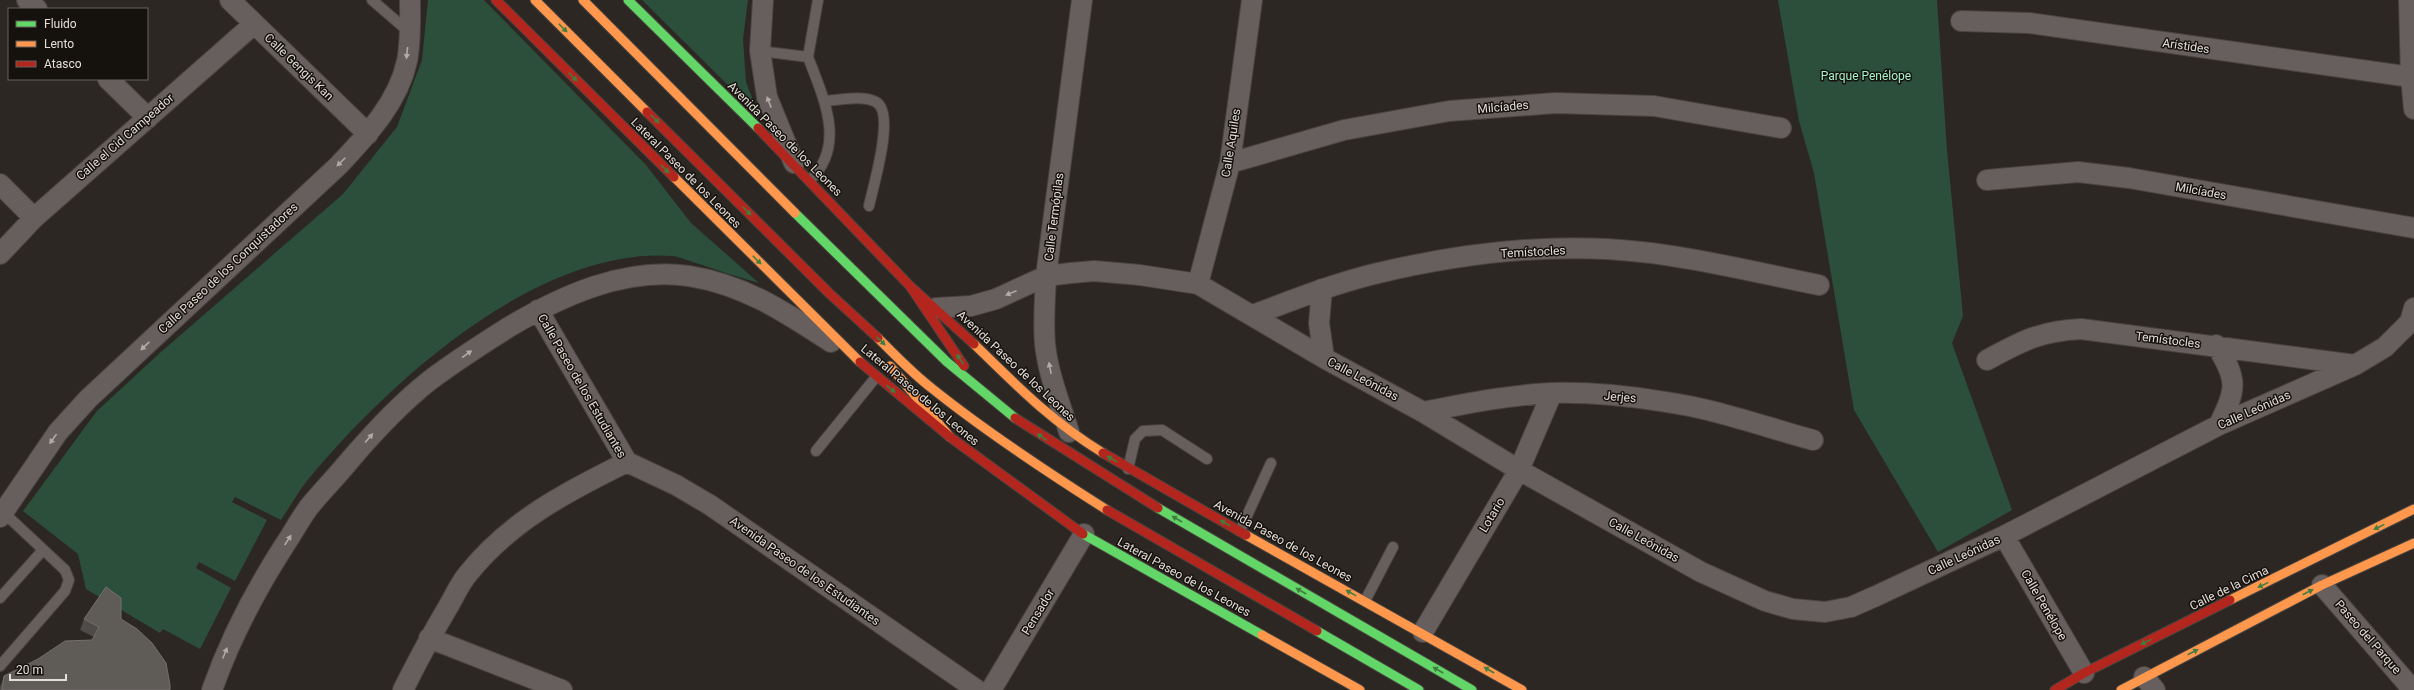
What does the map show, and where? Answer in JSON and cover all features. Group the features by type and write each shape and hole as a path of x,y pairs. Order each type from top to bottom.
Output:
{"street":[{"path":"27,0 36,8"},
{"name":"Calle Gengis Kan","path":"230,0 368,134"},
{"name":"Calle Paseo de los Conquistadores","path":"2,514 58,432 88,399 333,170 368,134 395,96 406,62 410,0"},
{"name":"Lateral Paseo de los Leones","path":"496,0 856,359 950,437 1084,534 1360,690"},
{"path":"535,0 829,293 932,389 1009,447 1110,512 1419,690"},
{"path":"583,0 826,245 947,362 1010,415 1054,446 1124,488 1472,690"},
{"name":"Avenida Paseo de los Leones","path":"628,0 810,180 910,286 936,308 1044,412 1069,432 1128,469 1423,632 1522,690"},
{"path":"762,0 760,51 766,97 794,164"},
{"name":"Calle Termópilas","path":"1069,432 1053,384 1046,344 1046,276 1082,0"},
{"name":"Calle Aquiles","path":"1198,284 1230,164 1252,0"},
{"path":"2409,0 2411,77 2414,109"},
{"name":"Arístides","path":"1962,21 2030,23 2411,77"},
{"name":"Calle el Cid Campeador","path":"0,254 34,218 254,24"},
{"path":"109,80 148,118"},
{"name":"Milcíades","path":"1230,164 1344,130 1449,111 1556,102 1654,106 1781,128"},
{"name":"Milcíades","path":"1987,180 2078,172 2129,178 2414,228"},
{"path":"0,184 34,218"},
{"name":"Temístocles","path":"1253,315 1322,290 1373,274 1477,255 1537,250 1607,249 1672,256 1819,285"},
{"name":"Calle Leónidas","path":"936,308 971,306 996,299 1046,276 1094,271 1140,275 1198,284 1324,358 1423,412 1519,470 1701,572 1765,601 1793,609 1825,612 1851,607 2004,536 2219,426 2355,366 2385,347 2410,322 2414,308"},
{"path":"212,690 226,651 262,580 308,509 379,426 428,381 475,348 538,310 594,285 622,278 654,275 689,276 753,294 784,311 856,359"},
{"path":"910,286 982,392"},
{"path":"1322,290 1319,323 1324,358"},
{"path":"829,293 950,437"},
{"name":"Calle Paseo de los Estudiantes","path":"538,310 627,462"},
{"name":"Temístocles","path":"1987,360 2030,337 2056,330 2081,329 2216,345 2355,366"},
{"path":"2216,345 2228,363 2233,379 2232,397 2219,426"},
{"name":"Jerjes","path":"1423,412 1474,402 1552,393 1668,402 1812,440"},
{"name":"Lotario","path":"1423,632 1519,470 1552,393"},
{"path":"402,690 429,638 465,577 494,546 514,528 564,493 627,462"},
{"name":"Avenida Paseo de los Estudiantes","path":"627,462 651,471 710,505 978,690"},
{"name":"Calle de la Cima","path":"2055,690 2084,673 2414,509"},
{"name":"Pensador","path":"992,690 1084,534"},
{"name":"Calle Penélope","path":"2004,536 2084,673"},
{"path":"2121,690 2150,684 2322,585 2414,543"},
{"name":"Paseo del Parque","path":"2322,585 2413,690"},
{"path":"429,638 562,690"}],"lane":[{"path":"372,0 409,32"},
{"path":"810,180 821,169 829,151 825,101 808,57 818,0"},
{"path":"760,51 808,57"},
{"path":"825,101 866,99 876,102 883,110 884,132 869,206"},
{"path":"816,451 876,377"},
{"path":"1128,469 1135,439 1143,431 1162,430 1207,459"},
{"path":"1240,532 1271,463"},
{"path":"0,666 65,591 68,584 68,576 65,570 2,514"},
{"path":"1365,601 1393,547"},
{"path":"0,598 43,550"}],"green space":[{"path":"428,0 484,0 646,165 691,223 759,283 679,257 673,256 621,259 570,273 518,297 468,328 421,365 378,404 339,444 306,482 281,520 235,497 232,502 267,520 235,581 199,562 196,568 231,588 200,649 163,629 160,633 86,589 78,554 23,511 97,411 161,352 343,194 397,127 422,60"},
{"path":"642,0 748,0 743,39 746,82 759,116"},
{"name":"Parque Penélope","path":"1778,0 1937,0 1947,150 1963,316 1952,343 2012,510 1938,552 1854,410 1814,173 1799,121"}],"building":[{"path":"106,587 121,598 121,619 137,629 152,643 166,663 170,690 2,690 4,676 38,659 65,641 92,640 99,627 84,619"}],"traffic: fast":[{"path":"628,0 758,128"},
{"path":"795,213 947,362 1015,418"},
{"path":"1158,508 1472,690"},
{"path":"1083,534 1262,635"},
{"path":"1317,631 1419,690"}],"traffic: slow":[{"path":"535,0 647,112"},
{"path":"583,0 795,213"},
{"path":"674,177 860,362"},
{"path":"878,338 919,378 976,422 1107,510"},
{"path":"974,344 1020,389 1051,416 1084,441 1103,453"},
{"path":"890,366 950,437"},
{"path":"2230,600 2414,509"},
{"path":"1246,535 1522,690"},
{"path":"2121,690 2322,585 2414,543"},
{"path":"1262,635 1360,690"}],"traffic: jam":[{"path":"496,0 674,177"},
{"path":"647,112 829,293 878,338"},
{"path":"758,128 910,286 974,344"},
{"path":"910,286 964,366"},
{"path":"860,362 950,437 1083,534"},
{"path":"1015,418 1158,508"},
{"path":"1103,453 1246,535"},
{"path":"1107,510 1317,631"},
{"path":"2055,690 2084,673 2230,600"}]}
